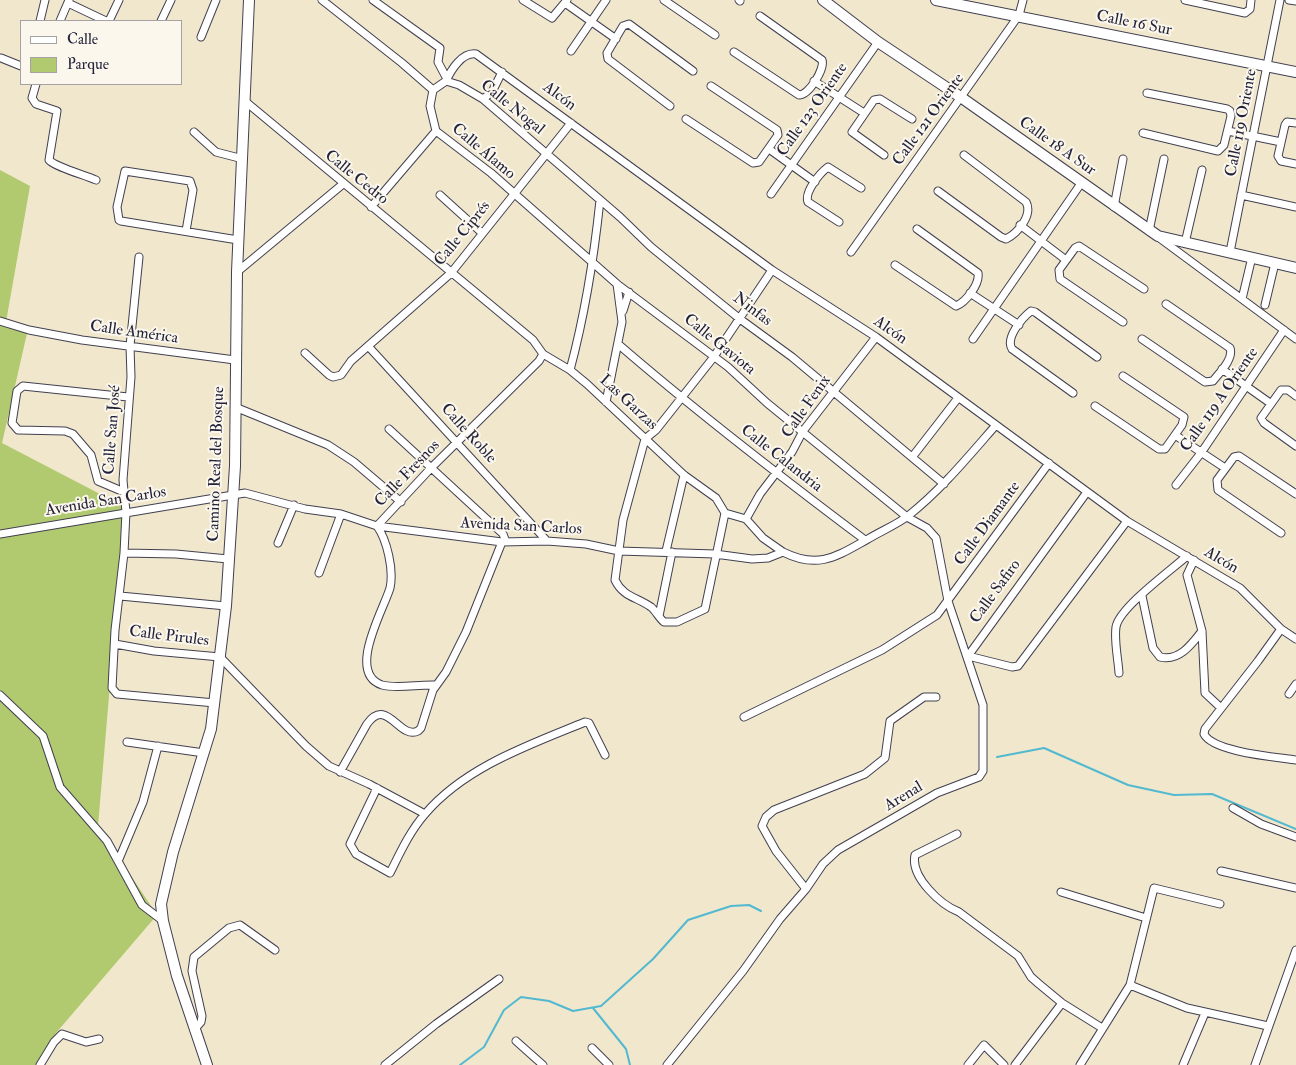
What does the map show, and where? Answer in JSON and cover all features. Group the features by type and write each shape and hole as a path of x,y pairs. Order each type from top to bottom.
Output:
{"street":[{"path":"40,20 45,0"},
{"path":"109,20 119,0"},
{"path":"161,20 171,0"},
{"path":"201,37 216,0"},
{"name":"Camino Real del Bosque","path":"207,1065 194,1030 163,921 161,904 165,883 204,753 215,703 226,606 234,496 236,272 246,102 249,0"},
{"path":"322,0 433,90"},
{"path":"371,207 436,131 430,106 433,90 446,80 438,62 440,48 373,0"},
{"path":"523,0 550,18 555,17 566,2 616,39"},
{"path":"570,50 606,0"},
{"path":"664,0 715,35"},
{"name":"Calle 18 A Sur","path":"823,0 878,42 962,98 1153,234 1296,268"},
{"name":"Calle 16 Sur","path":"936,0 1019,15 1296,72"},
{"name":"Calle 121 Oriente","path":"851,252 1019,15 1023,0"},
{"path":"1185,0 1245,13 1250,9 1251,0"},
{"name":"Calle 119 Oriente","path":"1230,252 1255,136 1280,0"},
{"path":"1289,0 1296,1"},
{"path":"60,20 69,1 106,20"},
{"path":"734,52 798,95 805,93 814,81 823,67 822,60 760,16"},
{"path":"670,106 608,59 607,53 624,25 629,24 693,71"},
{"name":"Calle 123 Oriente","path":"771,194 878,42"},
{"name":"Alcón","path":"446,80 464,57 476,54 570,123 598,141 772,270 876,337 1127,521 1240,588 1280,629 1296,639"},
{"path":"1,58 20,66"},
{"path":"483,99 492,92 502,72"},
{"name":"Calle Nogal","path":"446,80 483,99 546,154"},
{"path":"814,81 864,114"},
{"path":"36,85 32,98 36,104 58,111 49,160 54,165 76,171 96,180"},
{"path":"686,119 753,163 759,162 769,150 778,135 777,130 711,86"},
{"path":"1143,134 1218,150 1224,145 1231,116 1230,111 1227,109 1147,93"},
{"path":"884,155 852,132 864,114 876,99 912,119"},
{"name":"Calle Cedro","path":"246,102 451,273"},
{"path":"1296,123 1287,122 1278,159 1296,164"},
{"name":"Calle Ciprés","path":"304,353 333,377 341,375 351,361 451,273 570,123"},
{"name":"Calle Álamo","path":"436,131 491,173 513,194"},
{"path":"1228,131 1281,142"},
{"path":"194,132 216,152 243,159"},
{"path":"769,150 792,164 815,182"},
{"name":"Ninfas","path":"546,154 651,247 740,319 792,357 833,393 913,456 944,484"},
{"path":"938,191 1006,239 1011,236 1028,214 1029,207 1026,202 964,155"},
{"path":"1114,207 1123,159"},
{"path":"1164,159 1153,234 1296,338"},
{"path":"839,222 808,202 808,194 815,182 828,167 861,188"},
{"path":"1185,243 1202,170"},
{"path":"186,232 193,190 190,181 125,171 117,206 119,220 186,232 238,240"},
{"path":"973,339 1082,182"},
{"path":"236,272 343,184"},
{"name":"Calle Gaviota","path":"513,194 617,284 713,358 728,367 767,403 907,517"},
{"path":"440,195 482,233"},
{"path":"1241,195 1296,207"},
{"path":"570,370 582,324 593,262 600,200"},
{"path":"1020,225 1066,260"},
{"path":"895,265 956,306 961,304 970,293 978,280 978,273 918,229"},
{"path":"1124,322 1060,279 1059,270 1079,246 1144,289"},
{"name":"Calle San José","path":"139,257 130,346 131,376 128,397 124,492 126,512 124,553 112,684 115,693 215,703"},
{"path":"1242,299 1252,257"},
{"path":"1264,305 1275,263"},
{"path":"772,270 713,358 656,430 645,439 623,520 615,580 619,588 630,597 652,607 664,622 672,623 705,609 725,513 746,519 763,538 783,552 802,560 829,560 852,550 865,540 907,517 944,484 996,425"},
{"name":"Las Garzas","path":"451,273 533,340 543,354 570,370 666,456 684,475 716,498 725,513"},
{"path":"617,284 622,314"},
{"path":"606,402 622,314 629,292"},
{"path":"970,293 1019,325"},
{"path":"1142,340 1205,382 1213,381 1231,356 1230,348 1166,304"},
{"path":"1073,393 1012,349 1011,340 1019,325 1028,314 1035,312 1097,357"},
{"name":"Calle América","path":"0,321 29,330 235,360"},
{"name":"Calle 119 A Oriente","path":"1176,485 1201,453 1284,330"},
{"name":"Calle Fenix","path":"746,519 757,498 792,452 803,431 876,337"},
{"name":"Calle Calandria","path":"618,344 681,398 776,474 865,540"},
{"name":"Calle Roble","path":"368,346 547,541"},
{"name":"Calle Fresnos","path":"377,526 431,468 539,361 543,354"},
{"path":"1222,369 1270,403"},
{"path":"1095,406 1159,449 1165,449 1184,421 1182,414 1123,376"},
{"path":"124,492 98,481 94,459 72,434 65,431 18,430 14,428 12,423 17,391 26,386 128,397"},
{"path":"1296,396 1288,390 1281,390 1262,415 1262,421 1296,446"},
{"path":"913,456 958,398"},
{"path":"235,408 328,445 354,462 401,502"},
{"path":"340,772 366,724 373,717 384,715 408,732 418,731 424,721 436,685 446,672 466,632 504,542 503,534 389,429"},
{"path":"1175,436 1225,468"},
{"path":"1281,533 1218,490 1217,480 1234,457 1242,457 1296,494"},
{"name":"Calle Diamante","path":"744,717 882,650 928,622 948,601 1049,463"},
{"path":"659,616 669,551 684,475"},
{"name":"Calle Safiro","path":"968,656 1087,492"},
{"name":"Avenida San Carlos","path":"0,534 126,512 249,494 294,506 341,514 377,526 504,542 547,541 586,544 619,551 669,551 759,559 783,552"},
{"path":"278,543 294,506"},
{"path":"319,573 341,514"},
{"name":"Arenal","path":"667,1065 743,971 780,919 806,889 823,864 838,850 937,793 979,777 983,771 983,704 948,601 936,538 927,528 907,517"},
{"path":"968,656 1012,667 1018,666 1127,521"},
{"path":"377,526 384,536 387,545 390,583 368,643 368,666 372,675 381,684 389,686 436,685"},
{"path":"124,553 176,554 228,559"},
{"path":"1119,673 1116,627 1126,609 1190,558"},
{"path":"1190,558 1187,575 1202,631 1205,693 1221,708"},
{"path":"120,596 226,606"},
{"path":"1142,596 1153,648 1160,657 1169,657 1185,651 1202,631"},
{"path":"1280,629 1258,661 1205,729 1204,734 1210,741 1227,749 1296,760"},
{"name":"Calle Pirules","path":"115,644 154,651 220,657"},
{"path":"220,657 306,746 329,766 377,788 425,814"},
{"path":"1289,694 1296,684"},
{"path":"0,695 43,736 60,787 96,826 119,859 142,905 163,921"},
{"path":"806,889 776,851 762,826 766,817 774,810 865,774 885,758 890,721 924,697 936,697"},
{"path":"377,788 350,844 356,854 390,873 410,836 425,814 454,786 530,744 585,722 588,723 605,755"},
{"path":"127,742 204,753"},
{"path":"119,859 143,802 158,746"},
{"path":"1233,808 1261,824 1296,837"},
{"path":"957,834 915,855 914,861 923,881 937,899 949,908 959,912 1018,956 1031,977 1062,1002 1102,1028"},
{"path":"1221,871 1296,888"},
{"path":"1080,1065 1130,984 1154,888 1220,904"},
{"path":"1061,892 1146,918"},
{"path":"194,1030 201,1022 202,1016 192,971 194,957 229,928 240,925 275,950"},
{"path":"1256,1065 1296,950"},
{"path":"385,1065 436,1024 499,979"},
{"path":"1130,984 1205,1013 1268,1026"},
{"path":"1015,1065 1062,1002"},
{"path":"1183,1065 1205,1013"},
{"path":"40,1065 60,1035 64,1034 86,1042 99,1039"},
{"path":"516,1041 543,1065"},
{"path":"968,1065 984,1045 1004,1065"},
{"path":"592,1048 609,1065"}],"green space":[{"path":"0,170 30,186 6,322 28,329 2,443 125,507 98,826 157,915 56,1033 40,1065 0,1065"}],"waterway":[{"path":"997,757 1044,748 1128,785 1174,795 1212,794 1296,829"},
{"path":"460,1065 484,1047 504,1010 521,997 549,1001 573,1011 601,1006 653,959 688,920 731,906 749,905 761,911"},
{"path":"593,1008 626,1049 630,1065"}]}
